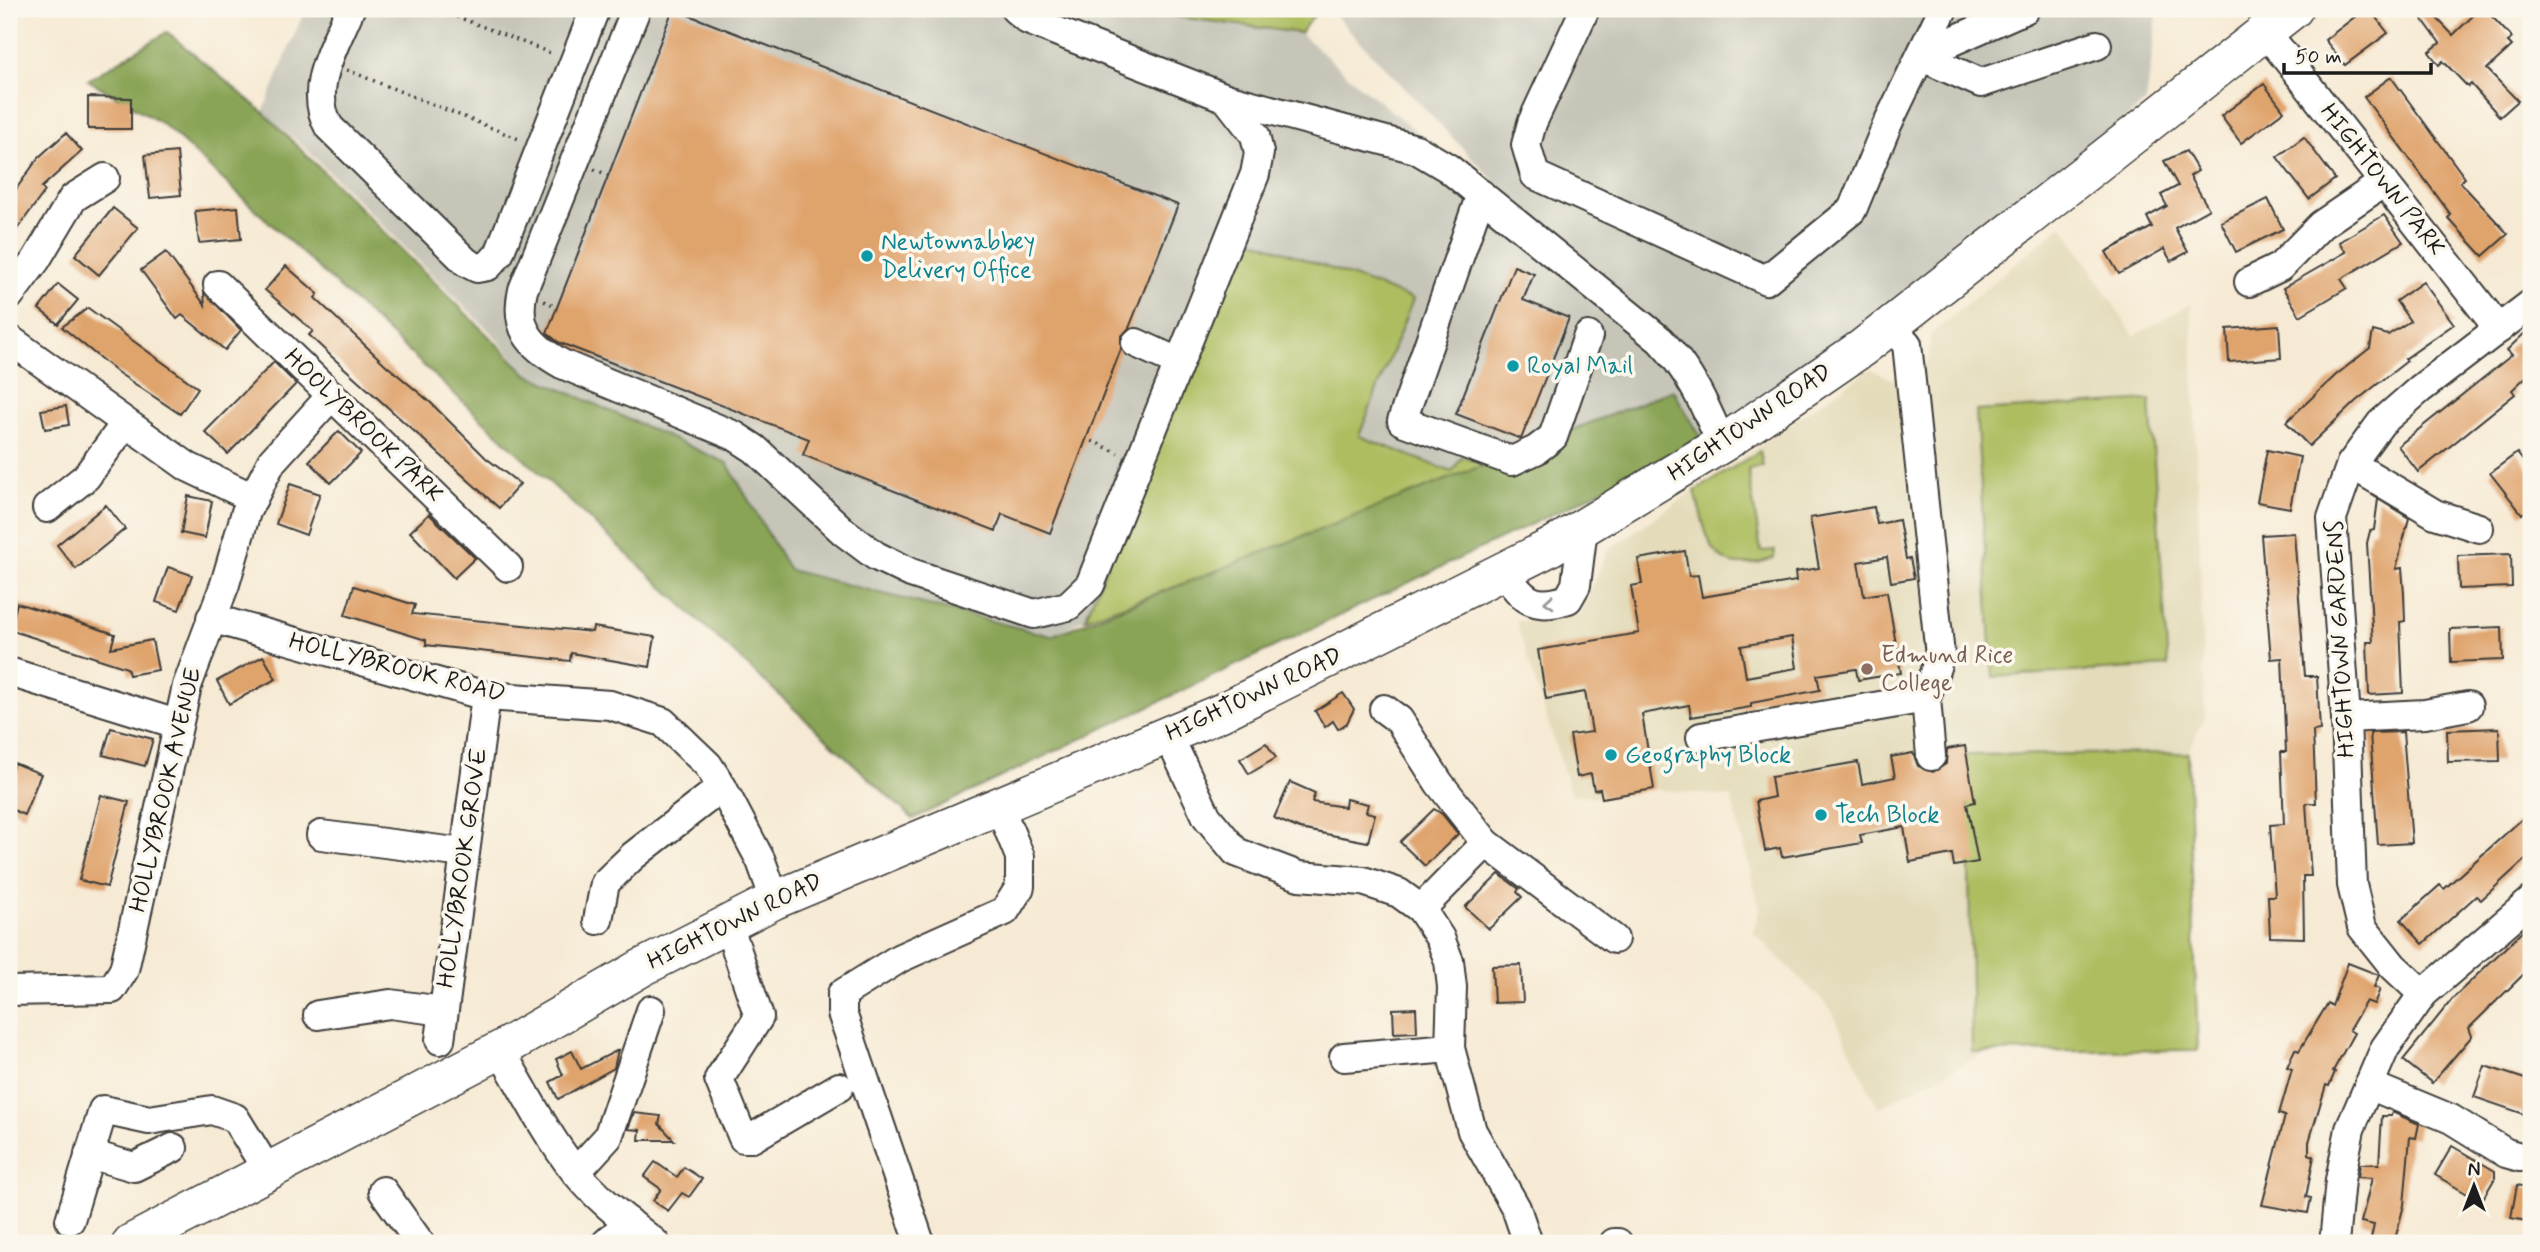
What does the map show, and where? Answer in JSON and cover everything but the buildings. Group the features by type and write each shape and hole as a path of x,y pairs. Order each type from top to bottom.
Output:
{"main road":[{"name":"HIGHTOWN ROAD","path":"131,1243 500,1050 643,967 775,900 1000,808 1168,735 1283,682 1504,571 1583,528 1722,445 1890,326 2294,9"}],"street":[{"path":"350,9 328,62 319,97 320,111 329,127 466,262 477,268 488,265 499,254 595,9"},
{"path":"636,9 523,290 519,315 526,337 539,351 562,363 736,436 755,449 844,531 876,556 911,573 1034,614 1068,606 1090,585 1255,174 1259,153 1255,135 1245,118 1226,98"},
{"path":"1015,9 1028,20 1226,98 1416,149 1448,168 1660,340 1680,360 1702,396 1722,445"},
{"path":"1584,9 1532,123 1526,145 1535,175 1766,280 1852,211 1887,125 1932,33"},
{"path":"1932,33 1948,43 2025,9"},
{"name":"HIGHTOWN PARK","path":"2265,31 2499,329"},
{"path":"1932,33 1981,83 2097,45"},
{"path":"9,296 36,260 73,198 106,178"},
{"path":"2249,282 2280,267 2321,225 2384,182"},
{"path":"1481,194 1402,421 1512,461 1536,450 1553,437 1588,335"},
{"name":"HOOLYBROOK PARK","path":"218,285 508,567"},
{"name":"HIGHTOWN GARDENS","path":"2423,994 2393,966 2362,927 2352,884 2346,718 2332,518 2351,464 2381,424 2420,389 2531,304"},
{"path":"1890,326 1907,344 1940,655 1926,698 1931,755"},
{"path":"9,339 188,467 253,498"},
{"path":"1136,343 1178,362"},
{"name":"HOLLYBROOK AVENUE","path":"9,991 113,989 124,971 149,866 177,724 253,498 272,461 332,395"},
{"path":"47,508 86,477 125,424"},
{"path":"2351,464 2435,514 2479,528"},
{"path":"1504,571 1519,594 1529,601 1543,604 1568,599 1576,585 1583,528"},
{"name":"HOLLYBROOK ROAD","path":"211,618 486,696 610,705 663,722 708,765 722,787 761,861 775,900"},
{"path":"11,682 177,724"},
{"name":"HOLLYBROOK GROVE","path":"440,1040 486,696"},
{"path":"1701,737 1926,698"},
{"path":"2346,718 2426,714 2468,706"},
{"path":"1384,709 1399,720 1440,783 1486,843 1614,939"},
{"path":"1168,735 1207,817 1236,852 1299,876 1363,881 1399,893 1421,909 1440,938 1449,961 1452,987 1450,1048 1472,1131 1489,1167 1516,1208 1528,1243"},
{"path":"598,920 605,883 633,856 722,787"},
{"path":"920,1243 842,1013 842,994 900,958 1005,911 1020,887 1020,856 1000,808"},
{"path":"321,835 464,853"},
{"path":"1421,909 1486,843"},
{"path":"2334,1243 2340,1181 2350,1129 2385,1048 2423,994 2531,901"},
{"path":"728,924 758,1017 719,1079 743,1138 752,1138 839,1087"},
{"path":"318,1015 390,1004 443,1012"},
{"path":"576,1172 608,1137 651,1010"},
{"path":"1344,1057 1450,1048"},
{"path":"500,1050 552,1138 576,1172 655,1243"},
{"path":"2369,1085 2451,1119 2506,1153 2520,1157 2531,1155"},
{"path":"70,1220 103,1111 149,1120 212,1111 235,1118 269,1173"},
{"path":"89,1154 134,1167 173,1148"},
{"path":"383,1191 420,1243"},
{"path":"606,1243 629,1222"}],"path":[{"path":"438,9 574,63"},
{"path":"328,62 541,147"},
{"path":"576,161 608,175"},
{"path":"1092,441 1139,462"}],"shaded area":[{"path":"305,9 1155,9 1178,17 1300,33 1361,87 1541,230 1329,9 2158,9 2146,102 1725,442 1701,437 1500,471 1453,472 1359,436 1412,299 1242,236 1087,617 1051,636 789,570 727,463 527,374 495,337 306,149 263,112"},
{"name":"Edmund Rice College","path":"2062,225 2134,336 2191,304 2205,716 2188,753 2198,1050 1990,1051 1878,1108 1831,1009 1753,932 1760,909 1731,797 1654,789 1602,798 1571,794 1516,621 1579,615 1608,550 1870,369 1893,380 1928,361 1931,334"}],"green space":[{"path":"1157,9 1319,9 1300,33 1178,17"},
{"path":"167,32 263,112 527,374 727,463 789,570 1051,636 1673,390 1701,437 1580,501 913,819 164,125 88,80"},
{"path":"1242,236 1413,299 1359,436 1452,472 1462,457 1500,471 1085,619"},
{"path":"2150,400 2168,666 1993,677 1976,411"},
{"path":"1760,451 1763,466 1748,469 1761,551 1775,550 1774,558 1752,564 1736,564 1724,560 1715,551 1704,525 1695,491"},
{"path":"2188,753 2198,1050 1972,1052 1967,755"}],"place":[{"name":"Newtownabbey Delivery Office","path":"867,256"},
{"name":"Royal Mail","path":"1513,366"},
{"name":"Edmund Rice College","path":"1867,669"},
{"name":"Geography Block","path":"1611,755"},
{"name":"Tech Block","path":"1821,815"}]}
